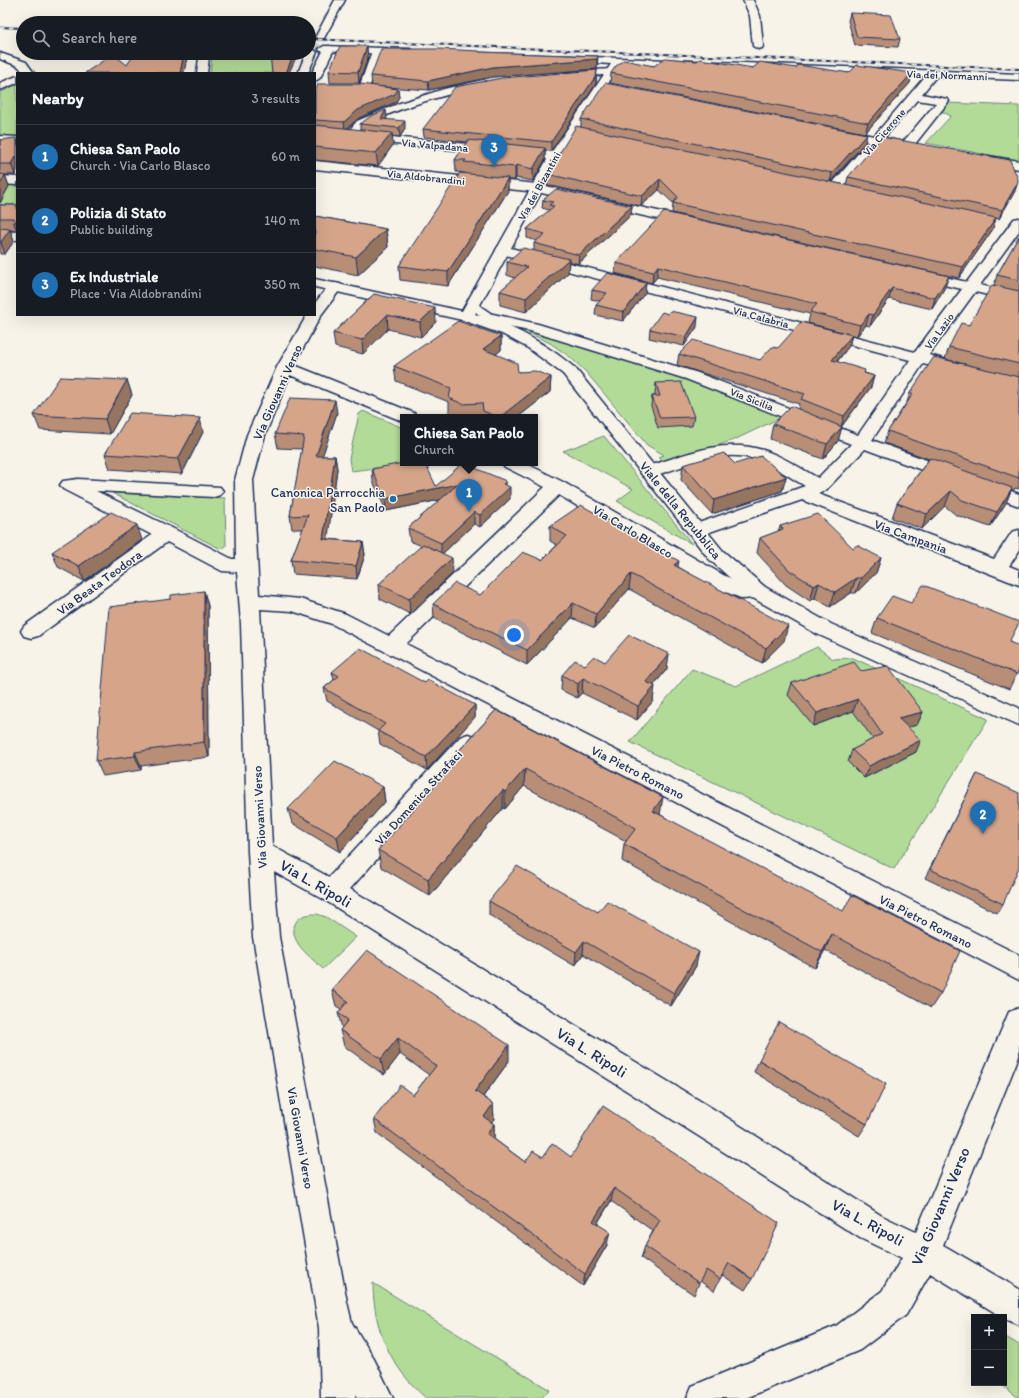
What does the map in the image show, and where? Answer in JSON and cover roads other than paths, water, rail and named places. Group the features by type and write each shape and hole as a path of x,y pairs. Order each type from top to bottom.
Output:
{"street":[{"path":"321,36 340,0"},
{"path":"748,0 755,16 758,46"},
{"path":"316,76 327,49 423,53"},
{"path":"350,88 369,89 376,51"},
{"path":"0,56 22,64 28,72"},
{"name":"Via dei Normanni","path":"556,58 1019,78"},
{"path":"202,72 204,60"},
{"path":"303,72 309,60"},
{"name":"Via dei Bizantini","path":"478,314 503,250 537,188 555,156 618,61"},
{"path":"552,76 610,72"},
{"name":"Via Cicerone","path":"834,188 934,74"},
{"path":"0,87 16,79"},
{"path":"349,136 357,126 365,121 435,94 467,86 493,82"},
{"path":"601,86 615,89"},
{"path":"405,92 435,94"},
{"path":"906,146 943,101 915,96"},
{"path":"825,130 920,148"},
{"path":"572,131 587,134"},
{"name":"Via Valpadana","path":"316,133 555,156"},
{"path":"0,140 16,141"},
{"path":"969,157 1019,165"},
{"name":"Via Aldobrandini","path":"316,165 537,188 704,226"},
{"path":"0,180 16,181"},
{"path":"819,185 849,192"},
{"name":"Via Lazio","path":"820,486 862,442 919,358 1013,226"},
{"path":"0,235 16,236"},
{"name":"Via Calabria","path":"503,250 973,372"},
{"path":"906,272 1019,298"},
{"path":"316,283 478,314"},
{"name":"Via Giovanni Verso","path":"316,311 335,287"},
{"name":"Via Sicilia","path":"478,314 533,326 692,376 862,442 1019,500"},
{"name":"Viale della Repubblica","path":"478,314 550,354 569,371 716,555 758,592 824,629 1019,717"},
{"name":"Via Giovanni Verso","path":"313,316 285,368 256,435 244,480 246,565 249,601 260,852 266,937 330,1302 336,1328 338,1398"},
{"path":"285,368 400,414"},
{"path":"650,472 710,454 734,451 757,455 820,486"},
{"name":"Via Carlo Blasco","path":"517,466 557,486 718,581 743,592 758,592"},
{"path":"214,491 69,485 229,566 246,565"},
{"path":"392,645 557,486"},
{"path":"697,530 802,494 820,486"},
{"name":"Via Campania","path":"802,494 998,568 1019,578"},
{"name":"Via Beata Teodora","path":"31,631 167,534"},
{"path":"998,568 1019,536"},
{"path":"662,548 716,555"},
{"name":"Via Pietro Romano","path":"249,601 293,604 339,619 1019,968"},
{"name":"Via Domenica Strafaci","path":"332,891 504,703"},
{"name":"Via L. Ripoli","path":"260,852 332,891 704,1121 871,1227 924,1252 1019,1308"},
{"name":"Via Giovanni Verso","path":"704,1398 848,1338 894,1303 924,1252 1019,1020"},
{"name":"Via Giovanni Verso","path":"336,1328 362,1371 376,1398"}],"tunnel":[{"path":"316,45 321,36"}],"railway":[{"path":"0,27 16,28"},
{"path":"316,39 1019,69"}],"place":[{"name":"Ex Industriale","path":"494,167"},
{"name":"Canonica Parrocchia San Paolo","path":"393,499"},
{"name":"Chiesa San Paolo","path":"469,512"},
{"name":"Polizia di Stato","path":"983,834"}]}
